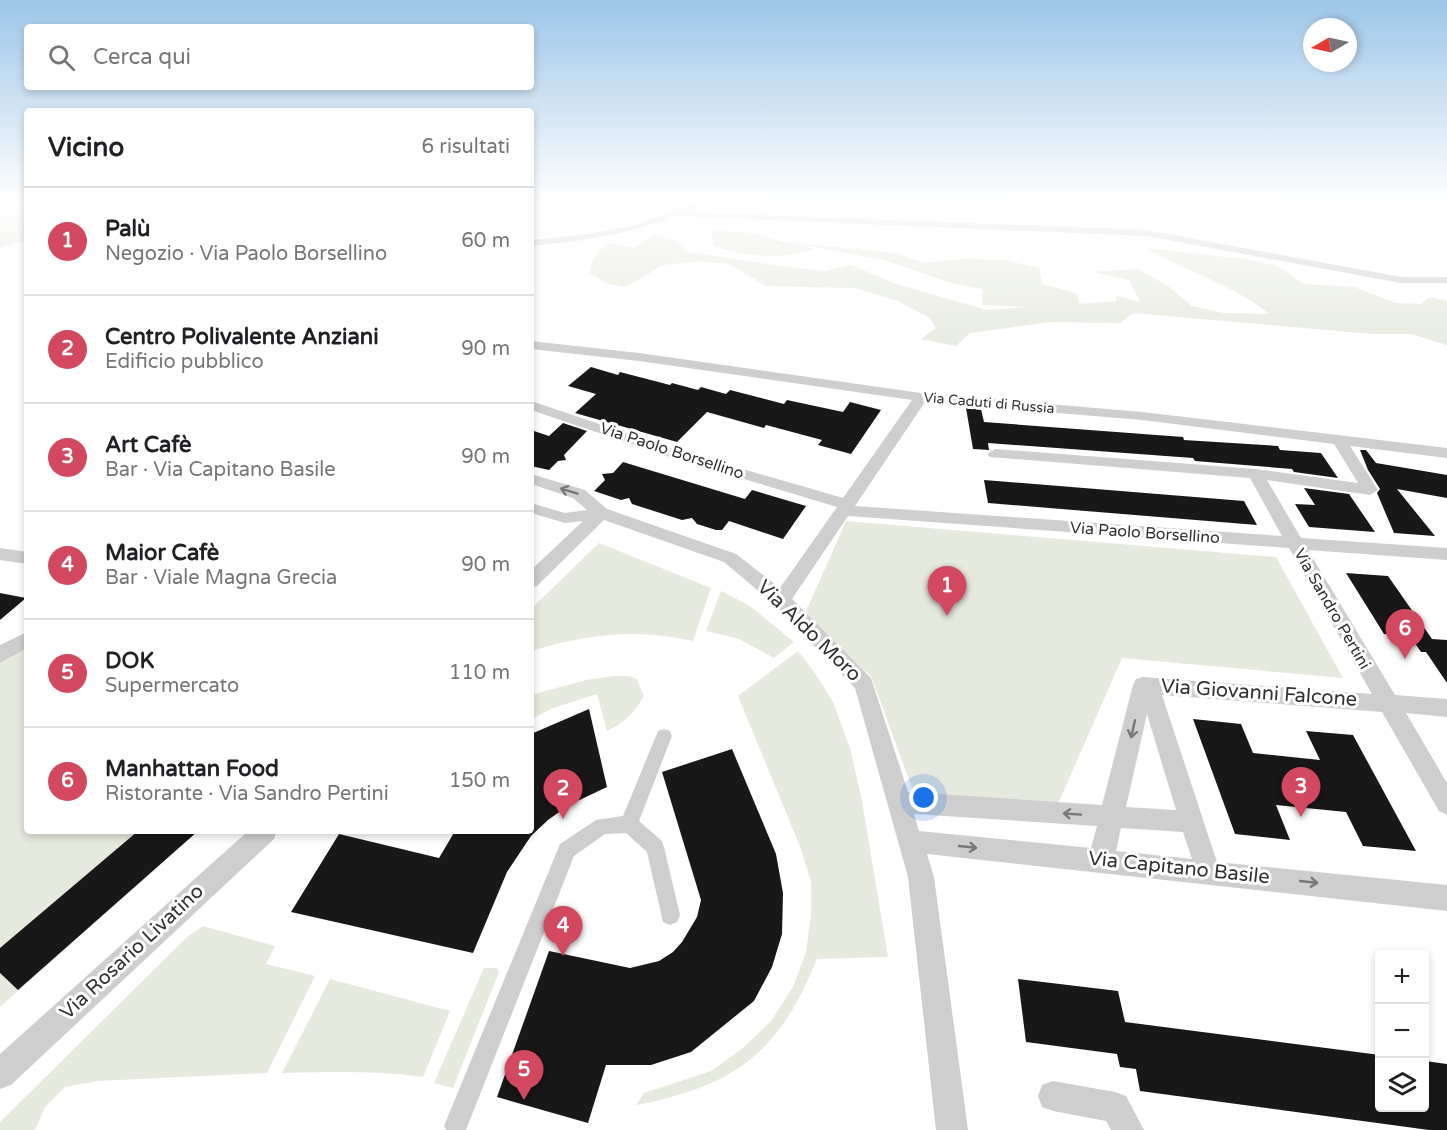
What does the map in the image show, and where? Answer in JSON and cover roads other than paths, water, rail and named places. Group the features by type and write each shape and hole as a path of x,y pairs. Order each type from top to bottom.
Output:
{"street":[{"path":"1257,254 1401,280 1447,280"},
{"name":"Via Caduti di Russia","path":"534,345 639,357 921,397 1142,416 1447,453"},
{"path":"782,600 921,397"},
{"name":"Via Paolo Borsellino","path":"534,406 846,508 1447,555"},
{"path":"996,454 1254,474 1370,490 1339,440"},
{"name":"Via Sandro Pertini","path":"1254,474 1447,804"},
{"name":"Via Aldo Moro","path":"534,480 579,494 601,513 730,558 782,600 864,684 921,877 952,1130"},
{"name":"Via Aldo Moro","path":"534,509 565,518 601,513"},
{"path":"534,578 601,513"},
{"path":"0,554 24,558"},
{"path":"0,655 24,641"},
{"name":"Via Giovanni Falcone","path":"1101,860 1143,684 1447,708"},
{"path":"1148,685 1208,871"},
{"path":"629,824 664,736"},
{"path":"899,802 1193,822"},
{"path":"456,1126 567,850 602,826 629,824 655,847 670,915"},
{"name":"Via Rosario Livatino","path":"0,1074 262,834"},
{"name":"Via Capitano Basile","path":"910,842 1447,897"},
{"path":"1053,1095 1115,1107 1128,1130"}],"place":[{"name":"Palù","path":"947,616"},
{"name":"Manhattan Food","path":"1405,659"},
{"name":"Art Cafè","path":"1301,817"},
{"name":"Centro Polivalente Anziani","path":"563,819"},
{"name":"Maior Cafè","path":"563,956"},
{"name":"DOK","path":"524,1100"}]}
